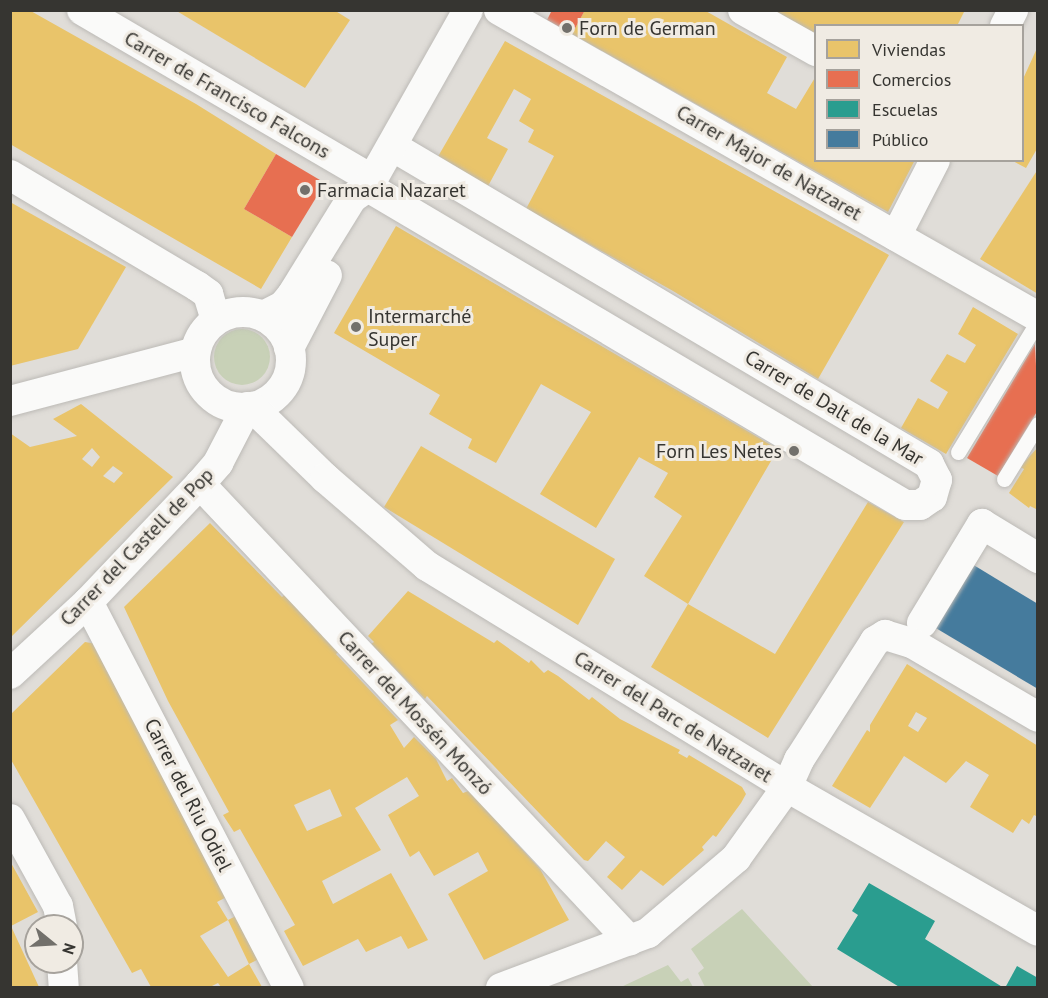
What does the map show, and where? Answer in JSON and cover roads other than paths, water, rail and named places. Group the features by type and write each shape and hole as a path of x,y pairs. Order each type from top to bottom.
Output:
{"street":[{"name":"Carrer de Francisco Falcons","path":"82,10 370,184"},
{"path":"370,184 368,205 296,329 289,348 285,382 276,395 249,407 235,407 211,396 196,371 196,352 205,330 216,320 231,313 263,316 283,306 352,198 370,184 468,10"},
{"name":"Carrer Major de Natzaret","path":"499,10 1038,319"},
{"path":"743,10 814,50"},
{"path":"1006,24 1013,10"},
{"name":"Carrer de Dalt de la Mar","path":"370,184 905,505 920,506 932,497 937,480 929,464 392,146"},
{"path":"896,236 934,162"},
{"path":"10,175 197,285 213,303 216,320"},
{"path":"263,316 284,335 289,348"},
{"path":"10,401 196,352"},
{"name":"Carrer del Parc de Natzaret","path":"249,407 325,478 427,566 787,787 1038,931"},
{"name":"Carrer del Castell de Pop","path":"10,674 88,602 200,484 218,463 249,407"},
{"name":"Carrer del Mossén Monzó","path":"200,484 630,941"},
{"path":"922,623 982,524 1038,558"},
{"name":"Carrer del Riu Odiel","path":"88,602 289,987"},
{"path":"511,986 551,979 648,933 736,858 787,787 799,760 875,641 885,635 912,643 1038,717"},
{"path":"10,819 59,914"}],"lane":[{"path":"958,452 1038,319"},
{"path":"1005,479 1038,424"}],"place":[{"name":"Forn de German","path":"567,28"},
{"name":"Farmacia Nazaret","path":"305,190"},
{"name":"Intermarché Super","path":"356,327"},
{"name":"Forn Les Netes","path":"794,451"}]}
